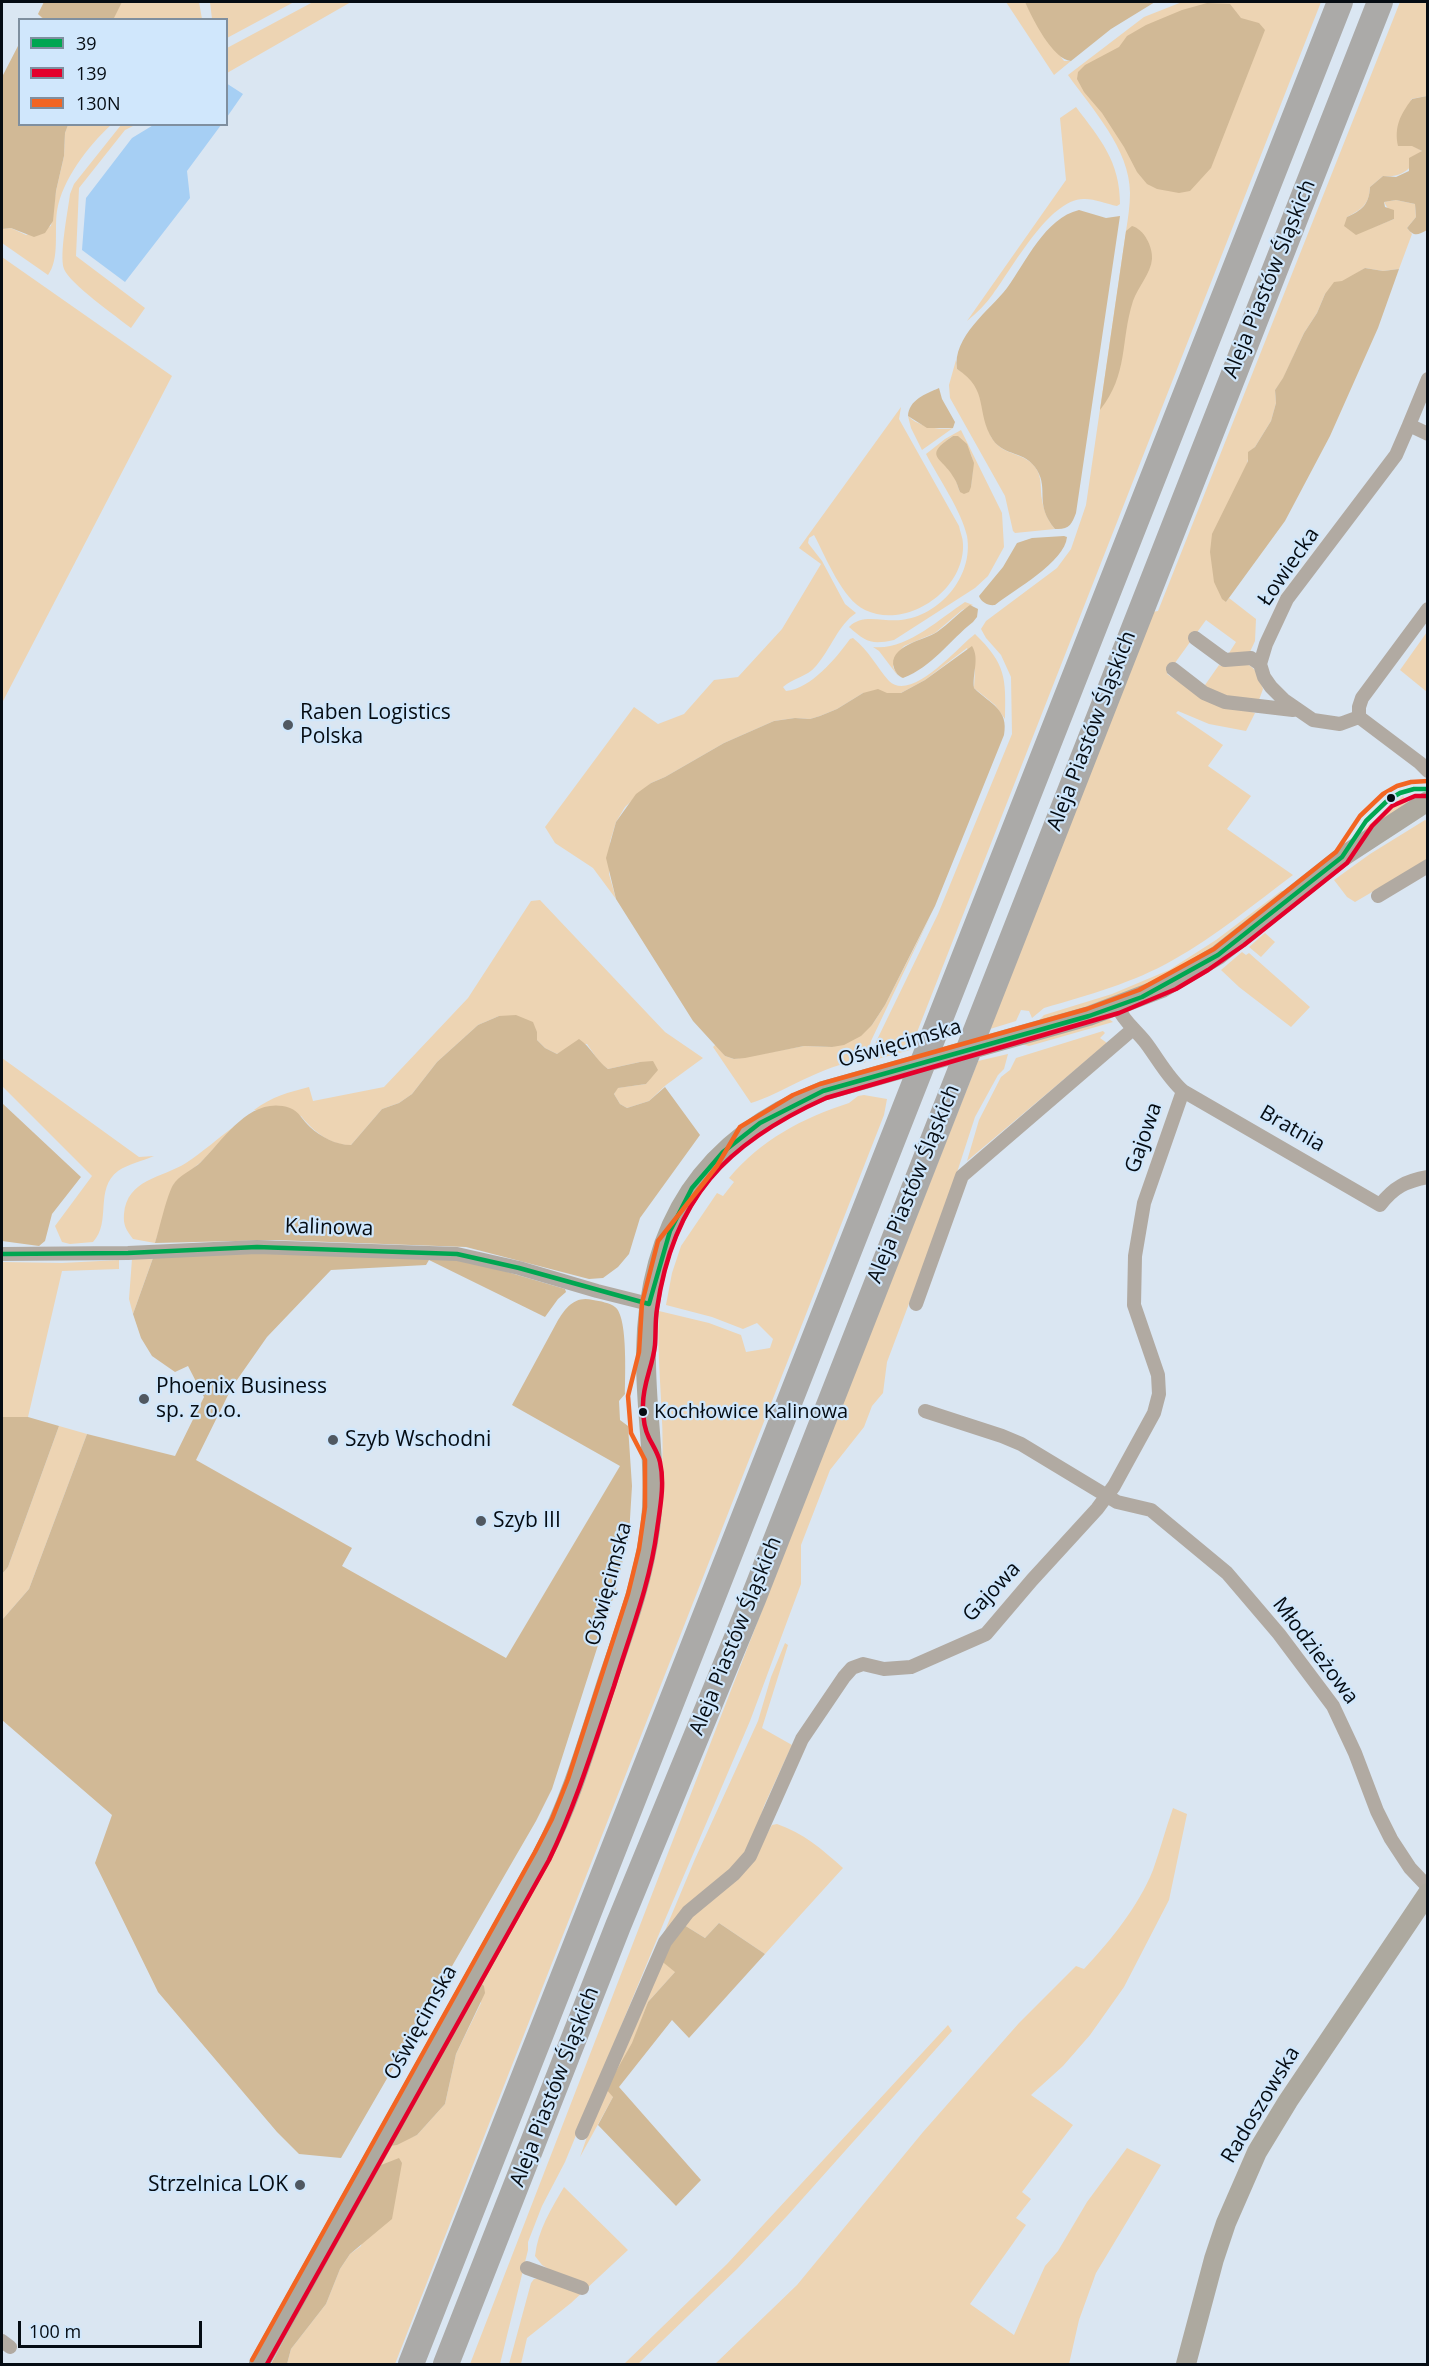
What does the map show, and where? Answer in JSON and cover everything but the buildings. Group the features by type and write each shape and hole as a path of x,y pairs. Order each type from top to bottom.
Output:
{"highway":[{"name":"Aleja Piastów Śląskich","path":"411,2364 1340,2"},
{"name":"Aleja Piastów Śląskich","path":"446,2364 618,1926 753,1599 1380,2"}],"street":[{"path":"1428,379 1409,425 1428,434"},
{"name":"Łowiecka","path":"1260,663 1266,644 1287,599 1396,455 1409,425"},
{"path":"1359,717 1362,698 1428,609"},
{"path":"1195,638 1226,660 1251,658 1260,663 1264,677 1271,687 1298,711 1313,720 1340,724 1359,717"},
{"path":"1173,669 1204,693 1226,702 1298,711"},
{"path":"1359,717 1424,762"},
{"name":"Oświęcimska","path":"259,2364 546,1849 571,1791 635,1596 650,1530 653,1477 646,1353 649,1304 658,1267 680,1206 696,1182 723,1152 746,1132 796,1102 824,1091 1117,1006 1162,988 1202,966 1342,857 1428,801"},
{"path":"1378,896 1428,866"},
{"name":"Gajowa","path":"582,2133 664,1942 688,1912 734,1874 750,1856 802,1739 844,1677 852,1668 863,1664 884,1669 910,1667 986,1634 1107,1496 1154,1413 1159,1394 1158,1375 1134,1305 1135,1256 1144,1203 1183,1091 1122,1017 1117,1006"},
{"path":"916,1304 962,1176 1133,1029"},
{"name":"Bratnia","path":"1183,1091 1380,1205 1398,1186 1409,1180 1428,1177"},
{"name":"Kalinowa","path":"2,1254 128,1253 256,1247 457,1254 519,1268 597,1292 649,1304"},
{"name":"Młodzieżowa","path":"925,1411 987,1429 1021,1444 1117,1502 1151,1510 1227,1573 1279,1634 1333,1706 1355,1753 1377,1811 1410,1868 1428,1887"},
{"name":"Radoszowska","path":"1186,2364 1220,2241 1257,2152 1288,2101 1428,1893"},
{"path":"527,2268 582,2288"}],"shaded area":[{"path":"44,2 199,2 202,18 42,18 38,14"},
{"path":"44,2 122,2 114,18 43,18 38,14"},
{"path":"210,2 294,2 228,37 228,18 212,18"},
{"path":"313,2 351,2 228,72 228,47"},
{"path":"1006,2 1025,2 1040,28 1064,61 1071,61 1054,75"},
{"path":"1025,2 1155,2 1111,29 1071,61 1057,54 1050,46"},
{"path":"1182,2 1321,2 910,1050 874,1060 873,1048 938,914 1012,734 1011,677 1001,655 981,629 986,621 1057,568 1071,549 1086,505 1130,193 1124,161 1117,145 1068,75 1144,17"},
{"path":"1400,2 1427,2 1427,96 1411,99 1412,145 1422,151 1406,171 1383,176 1370,187 1364,206 1347,217 1356,234 1394,219 1384,202 1396,200 1415,204 1416,217 1407,228 1412,234 1399,269 1383,271 1365,268 1325,294 1283,379 1275,390 1276,403 1271,421 1255,447 1249,452 1226,602 1229,598 1256,619 1255,641 1249,654 1232,655 1229,653 1236,642 1206,620 1167,674 1199,695 1255,713 1246,731 1209,724 1178,711 1176,713 1223,745 1208,766 1251,796 1227,829 1293,875 1204,941 1158,968 1110,988 1044,1008 1032,1018 1029,1011 1021,1010 1016,1021 990,1029 1152,612 1158,611"},
{"path":"1207,3 1230,4 1241,18 1259,23 1265,30 1211,168 1190,191 1179,193 1157,189 1147,184 1137,172 1102,113 1084,92 1077,79 1078,72 1085,65 1119,47 1127,36 1146,25 1182,10"},
{"path":"18,46 18,126 68,126 53,221 45,233 34,237 11,228 2,229 2,77"},
{"path":"1427,96 1427,230 1412,233 1407,228 1416,217 1415,204 1396,200 1384,202 1385,207 1394,210 1394,219 1356,235 1344,226 1347,217 1361,209 1366,203 1370,187 1383,176 1396,177 1409,171 1409,158 1422,151 1412,146 1398,146 1397,133 1401,116 1412,99"},
{"path":"1076,107 1107,151 1116,175 1120,204 1117,206 1085,199 1072,201 1059,209 1033,236 987,301 967,321 1066,180 1060,118"},
{"path":"68,126 110,126 85,153 64,187 57,211 54,261 48,275 2,243 2,229 11,228 26,235 51,226 64,156"},
{"path":"120,126 133,126 125,130 79,188 76,256 145,308 131,328 94,300 75,283 64,269 63,244 70,194 74,184"},
{"path":"1079,210 1106,218 1120,216 1076,513 1069,526 1055,529 1045,512 1042,484 1037,470 1027,459 1003,449 993,440 984,420 978,393 967,377 957,369 957,357 966,335 1007,288 1046,231 1067,215"},
{"path":"1132,226 1147,239 1152,259 1147,275 1133,301 1116,383 1100,410 1126,231"},
{"path":"2,257 172,376 2,703"},
{"path":"1365,268 1383,271 1399,269 1378,328 1330,436 1285,521 1226,602 1222,599 1214,582 1210,552 1212,534 1248,461 1248,452 1255,447 1271,421 1276,403 1275,390 1325,294 1334,282 1342,281"},
{"path":"956,360 957,369 971,379 978,389 987,427 994,441 1004,450 1029,461 1038,472 1044,508 1055,529 1015,533 1013,531 1005,496 950,398 949,385"},
{"path":"939,388 942,399 955,422 953,428 927,428 908,416 915,402 923,395"},
{"path":"901,407 899,419 959,526 963,542 961,561 954,577 930,602 898,615 881,615 865,610 849,597 835,577 814,535 809,538 808,543 822,561 845,604 856,613 844,624 812,670 783,687 786,691 805,685 831,663 853,638 889,681 898,686 909,685 934,671 975,634 993,654 1002,672 1005,719 995,705 974,688 975,669 967,648 925,680 901,693 863,693 837,709 820,716 810,719 795,718 774,721 724,743 651,783 625,807 616,822 610,842 609,874 616,899 593,868 555,843 545,827 634,707 658,724 684,714 714,680 738,677 782,629 821,564 799,548"},
{"path":"908,416 917,423 929,427 953,428 922,450"},
{"path":"961,430 1002,513 1004,547 988,576 975,588 894,640 869,641 849,627 860,620 901,620 928,611 951,592 965,566 968,551 964,527 926,454","holes":["953,436 970,453 973,463 971,487 960,492 955,478 937,453 939,448"]},
{"path":"953,436 958,436 967,444 974,463 971,487 969,492 964,494 960,492 955,480 936,453 943,443"},
{"path":"1067,537 1058,556 1037,575 995,605 981,600 979,596 1003,567 1017,543 1032,538"},
{"path":"965,602 973,605 962,610 935,633 904,646 898,653 893,667 898,676 879,651 873,647 885,647 910,639"},
{"path":"970,605 978,609 977,617 940,653 923,667 903,678 896,673 893,660 901,649 937,632"},
{"path":"1427,632 1427,692 1400,670"},
{"path":"972,646 976,661 974,688 1001,713 1005,726 1004,735 935,906 885,1005 872,1025 861,1036 844,1045 804,1046 745,1058 734,1059 725,1056 693,1021 616,899 606,858 616,822 636,794 651,783 724,743 774,721 795,718 810,719 820,716 837,709 863,693 878,689 887,693 901,693 925,680"},
{"path":"1239,661 1253,668 1258,674 1263,689 1259,700 1243,702 1208,689 1205,685 1219,665"},
{"path":"1403,796 1408,804 1365,832 1364,829"},
{"path":"1425,820 1427,821 1427,860 1355,902 1347,897 1334,880 1370,854"},
{"path":"1281,891 1286,891 1220,945 1146,988 1035,1024 1044,1015 1112,994 1169,970 1216,940"},
{"path":"540,900 665,1032 703,1058 666,1085 649,1101 627,1108 620,1104 614,1094 617,1088 646,1084 652,1075 640,1062 608,1069 600,1063 587,1044 568,1048 557,1054 545,1048 537,1040 537,1032 499,1016 478,1025 437,1062 412,1094 399,1103 382,1109 351,1145 336,1143 323,1136 301,1116 254,1110 274,1098 309,1087 313,1101 384,1087 468,998 531,901"},
{"path":"930,917 871,1041 865,1063 852,1063 823,1071 751,1103 713,1047 716,1044 725,1056 734,1059 804,1046 832,1047 872,1025 885,1005"},
{"path":"1265,933 1275,942 1261,957 1249,947"},
{"path":"1242,952 1246,955 1249,953 1310,1007 1291,1027 1239,987 1221,970"},
{"path":"516,1015 533,1022 537,1040 545,1048 557,1054 579,1039 608,1069 653,1061 658,1070 646,1084 618,1088 614,1094 620,1104 627,1108 649,1101 665,1087 700,1135 640,1218 629,1254 618,1267 603,1278 589,1279 466,1247 275,1240 155,1243 168,1197 175,1182 201,1162 229,1131 251,1113 276,1106 290,1108 324,1137 340,1144 351,1145 382,1109 399,1103 412,1094 437,1062 478,1025 499,1016"},
{"path":"1109,1019 1113,1022 1029,1046 1021,1044"},
{"path":"1103,1031 1105,1033 1100,1038 1107,1043 967,1161 979,1120 1001,1077 1010,1070 1016,1058"},
{"path":"1008,1054 1004,1069 998,1075 975,1117 948,1200 887,1362 883,1393 872,1406 864,1427 830,1470 801,1545 801,1584 750,1721 565,2162 542,2206 528,2242 500,2364 470,2364 814,1476 978,1061"},
{"path":"2,1058 139,1157 154,1156 131,1164 111,1178 105,1196 102,1225 93,1242 70,1244 62,1242 55,1226 92,1176 2,1086"},
{"path":"864,1095 887,1099 884,1115 395,2364 287,2364 291,2349 326,2304 340,2269 350,2254 361,2246 376,2167 389,2146 417,2135 445,2104 456,2054 481,2003 478,1980 555,1845 662,1469 659,1311 709,1323 741,1335 746,1352 770,1348 773,1339 757,1323 743,1329 712,1317 666,1305 672,1273 681,1246 717,1193 723,1196 734,1182 729,1178 755,1152 799,1123"},
{"path":"2,1103 81,1177 52,1214 45,1241 39,1246 2,1241"},
{"path":"235,1126 201,1162 174,1184 155,1243 133,1239 128,1233 124,1218 127,1202 132,1193 147,1181 186,1163"},
{"path":"256,1250 460,1258 565,1289 566,1292 545,1317 429,1260 426,1265 331,1270 267,1337 232,1387 196,1460 352,1548 342,1566 506,1658 620,1466 512,1405 557,1322 571,1304 587,1299 615,1307 622,1322 624,1334 625,1394 619,1401 620,1420 628,1426 632,1486 629,1535 615,1592 552,1789 536,1821 341,2158 299,2154 277,2132 158,1992 95,1863 112,1815 2,1720 2,1620 29,1589 87,1434 175,1456 204,1397 188,1366 175,1372 152,1356 141,1338 133,1314 153,1258"},
{"path":"153,1258 133,1314 129,1299 132,1259"},
{"path":"119,1260 119,1269 62,1271 28,1417 2,1417 2,1262 62,1263"},
{"path":"2,1417 28,1417 59,1426 8,1567 2,1574"},
{"path":"59,1426 87,1434 29,1589 2,1620 2,1574 8,1567"},
{"path":"785,1643 788,1645 762,1728 792,1745 764,1806 754,1838 738,1864 661,1940 758,1721 771,1677"},
{"path":"1173,1808 1187,1814 1169,1900 1124,1987 1090,2035 1063,2066 1031,2095 1073,2125 1022,2192 1031,2199 1016,2218 1026,2225 970,2304 1014,2335 1045,2266 1058,2251 1087,2202 1127,2148 1161,2165 1096,2273 1079,2320 1069,2364 715,2364 797,2285 923,2132 1019,2023 1076,1966 1084,1969 1104,1946 1132,1910 1147,1884"},
{"path":"777,1824 812,1842 843,1868 765,1954 719,1923 705,1938 684,1925 696,1909 752,1860 772,1825"},
{"path":"719,1923 765,1954 689,2038 672,2020 619,2087 701,2180 676,2206 598,2125 613,2097 606,2089 632,2043 648,2002 675,1972 659,1959 684,1925 705,1938"},
{"path":"659,1959 676,1971 648,2002 613,2097 580,2157 604,2088"},
{"path":"478,1980 484,1986 485,1993 456,2054 445,2104 417,2135 397,2145 389,2146"},
{"path":"948,2025 952,2031 737,2269 638,2364 624,2364 727,2264"},
{"path":"399,2158 402,2163 392,2219 350,2254 340,2269 326,2304 291,2349 287,2364 271,2364 376,2167"},
{"path":"564,2187 628,2250 571,2303 527,2338 521,2364 509,2364 531,2283 534,2279 543,2279 552,2271 542,2265 535,2256 542,2229"}],"water":[{"path":"228,84 243,94 228,116"},
{"path":"152,126 220,126 187,171 190,198 125,282 82,250 86,198 132,138"}],"transit line":[{"name":"130N","path":"252,2360 535,1852 552,1819 568,1779 628,1594 639,1549 645,1507 645,1460 631,1433 628,1396 639,1352 642,1303 658,1241 717,1166 740,1127 793,1095 820,1084 1087,1009 1139,990 1214,949 1336,852 1360,816 1383,794 1397,786 1428,781"},
{"name":"39","path":"649,1304 670,1231 692,1188 723,1152 760,1123 823,1091 1089,1016 1142,997 1218,955 1342,857 1366,821 1388,800 1414,789 1428,789"},
{"name":"139","path":"267,2364 549,1860 576,1796 633,1628 654,1550 661,1505 662,1479 659,1459 645,1426 643,1399 654,1353 656,1313 665,1270 676,1236 691,1205 710,1179 733,1155 760,1134 791,1115 826,1098 1119,1013 1176,989 1244,945 1347,863 1372,826 1392,806 1415,796 1428,796"},
{"name":"39","path":"2,1254 128,1253 257,1247 457,1254 519,1268 649,1304"}],"place":[{"name":"Raben Logistics Polska","path":"288,725"},
{"name":"Phoenix Business sp. z o.o.","path":"144,1399"},
{"name":"Kochłowice Kalinowa","path":"643,1412"},
{"name":"Szyb Wschodni","path":"333,1440"},
{"name":"Szyb III","path":"481,1521"},
{"name":"Strzelnica LOK","path":"300,2185"}]}
